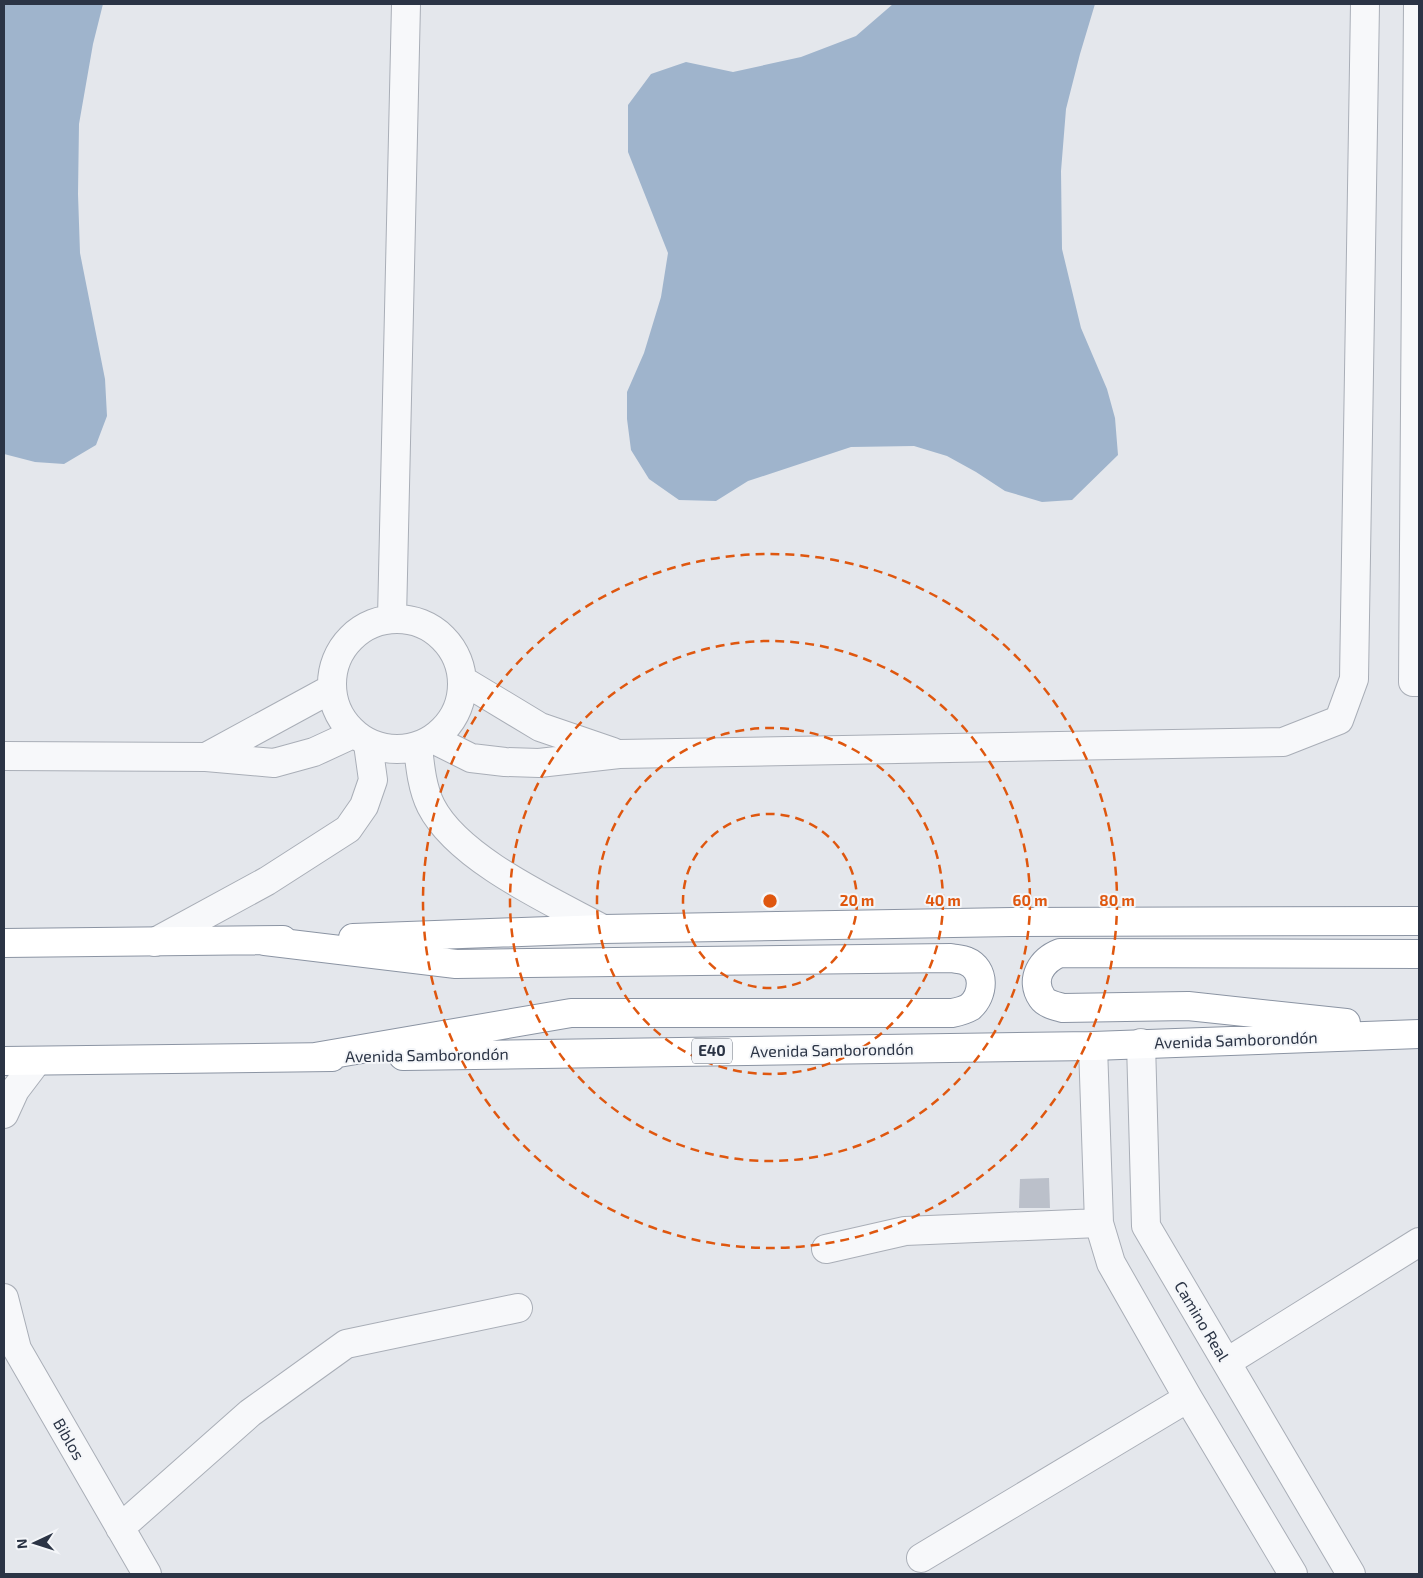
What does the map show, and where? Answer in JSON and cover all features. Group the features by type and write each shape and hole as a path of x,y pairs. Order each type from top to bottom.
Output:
{"highway":[{"path":"4,943 265,941 603,929 1012,922 1419,921"},
{"path":"265,941 456,964 951,958 967,961 977,970 981,982 979,996 969,1008 952,1014 571,1014 315,1057"},
{"path":"1419,954 1060,953 1050,957 1042,964 1038,975 1037,987 1042,998 1052,1006 1063,1008 1188,1006 1419,1032"},
{"name":"Avenida Samborondón","path":"4,1061 1093,1046 1419,1032"}],"street":[{"path":"392,618 406,4"},
{"path":"426,743 472,758 505,762 539,763 619,754 1283,742 1339,720 1354,679 1365,4"},
{"path":"1418,4 1413,682 1419,682"},
{"path":"392,618 413,620 432,628 447,642 458,660 462,680 461,697 456,714 446,728 426,743 401,750 384,749 361,739 342,721 335,706 331,689 332,672 337,656 347,641 360,629 375,622 392,618"},
{"path":"462,680 540,727 619,754"},
{"path":"206,757 331,689"},
{"path":"4,756 206,757 274,763 361,739"},
{"path":"155,942 267,881 348,829 364,806 373,780 361,739"},
{"path":"426,743 420,767 430,805 444,826 472,852 519,884 603,929"},
{"name":"Camino Real","path":"1141,1043 1146,1226 1351,1574"},
{"path":"1093,1046 1099,1223 1111,1263 1188,1398 1293,1574"},
{"path":"4,1114 16,1090 37,1062"},
{"path":"826,1249 906,1231 1099,1223"},
{"path":"1227,1362 1419,1242"},
{"name":"Biblos","path":"4,1298 17,1349 147,1574"},
{"path":"120,1528 250,1413 346,1344 518,1308"},
{"path":"921,1558 1188,1398"}],"water":[{"path":"4,4 103,4 93,44 79,124 78,194 80,253 105,379 107,416 96,445 64,464 35,462 4,454"},
{"path":"893,4 1095,4 1066,109 1061,171 1062,249 1081,328 1107,389 1115,418 1118,455 1072,500 1042,502 1005,491 947,456 914,446 851,447 748,481 716,501 679,500 649,479 631,450 627,419 627,392 644,353 661,297 668,253 628,152 628,105 651,74 686,62 733,72 801,57 856,36"}],"building":[{"path":"1049,1178 1050,1208 1019,1208 1020,1179"}]}
